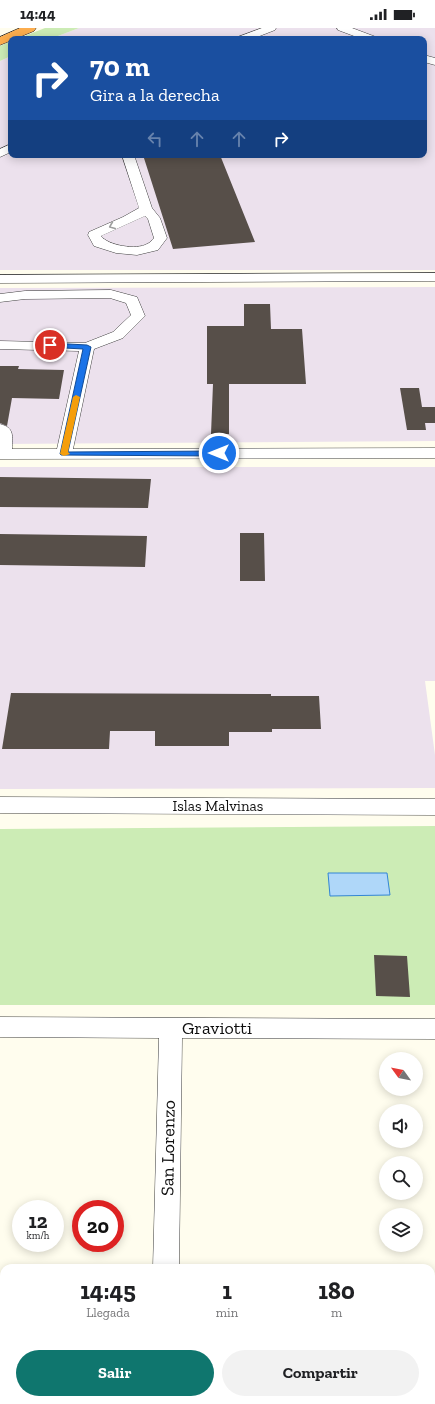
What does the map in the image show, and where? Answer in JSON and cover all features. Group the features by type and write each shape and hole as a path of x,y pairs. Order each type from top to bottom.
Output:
{"highway":[{"path":"10,36 30,28"}],"street":[{"path":"250,36 271,28"},
{"path":"342,28 364,36"},
{"path":"129,158 146,209 154,218 160,238 153,247 137,251 116,249 99,243 94,235 109,227 136,217 146,209"},
{"path":"0,278 435,277"},
{"path":"0,298 25,295 111,294 132,300 138,316 118,335 87,347 37,344 0,345"},
{"path":"0,330 11,338 37,344"},
{"path":"64,454 87,347"},
{"path":"0,429 4,431 2,454 435,453"},
{"name":"Islas Malvinas","path":"0,805 435,807"},
{"name":"Graviotti","path":"0,1027 435,1029"},
{"name":"San Lorenzo","path":"166,1264 171,1028"}],"shaded area":[{"path":"79,28 435,28 435,270 0,270 0,61 8,57 8,158 427,158 427,36 58,36"},
{"path":"435,287 435,441 0,444 0,288"},
{"path":"0,467 435,467 435,681 425,681 435,755 435,788 0,789"}],"green space":[{"path":"45,28 79,28 58,36 25,36"},
{"path":"8,42 8,57 0,61 0,46"},
{"path":"435,826 435,1005 0,1005 0,829"}],"water":[{"path":"328,873 387,873 390,895 330,896"}],"building":[{"path":"144,158 221,158 255,242 173,249"},
{"path":"244,304 270,304 271,329 302,329 306,384 229,384 229,434 211,434 213,384 207,384 207,326 244,326"},
{"path":"0,366 19,366 18,369 64,370 59,399 12,398 7,426 0,423"},
{"path":"400,388 419,388 422,407 435,407 435,423 425,423 426,430 407,430"},
{"path":"0,477 151,479 148,508 0,507"},
{"path":"240,533 264,533 265,581 240,581"},
{"path":"0,534 147,536 145,567 0,565"},
{"path":"11,693 271,694 271,696 319,696 321,729 272,729 272,732 229,732 229,746 155,746 155,731 110,731 109,749 2,749"},
{"path":"374,955 407,956 410,997 376,996"}],"slow traffic":[{"path":"67,454 64,454 76,397"}],"route":[{"path":"50,345 87,347 64,454 219,453"}]}
